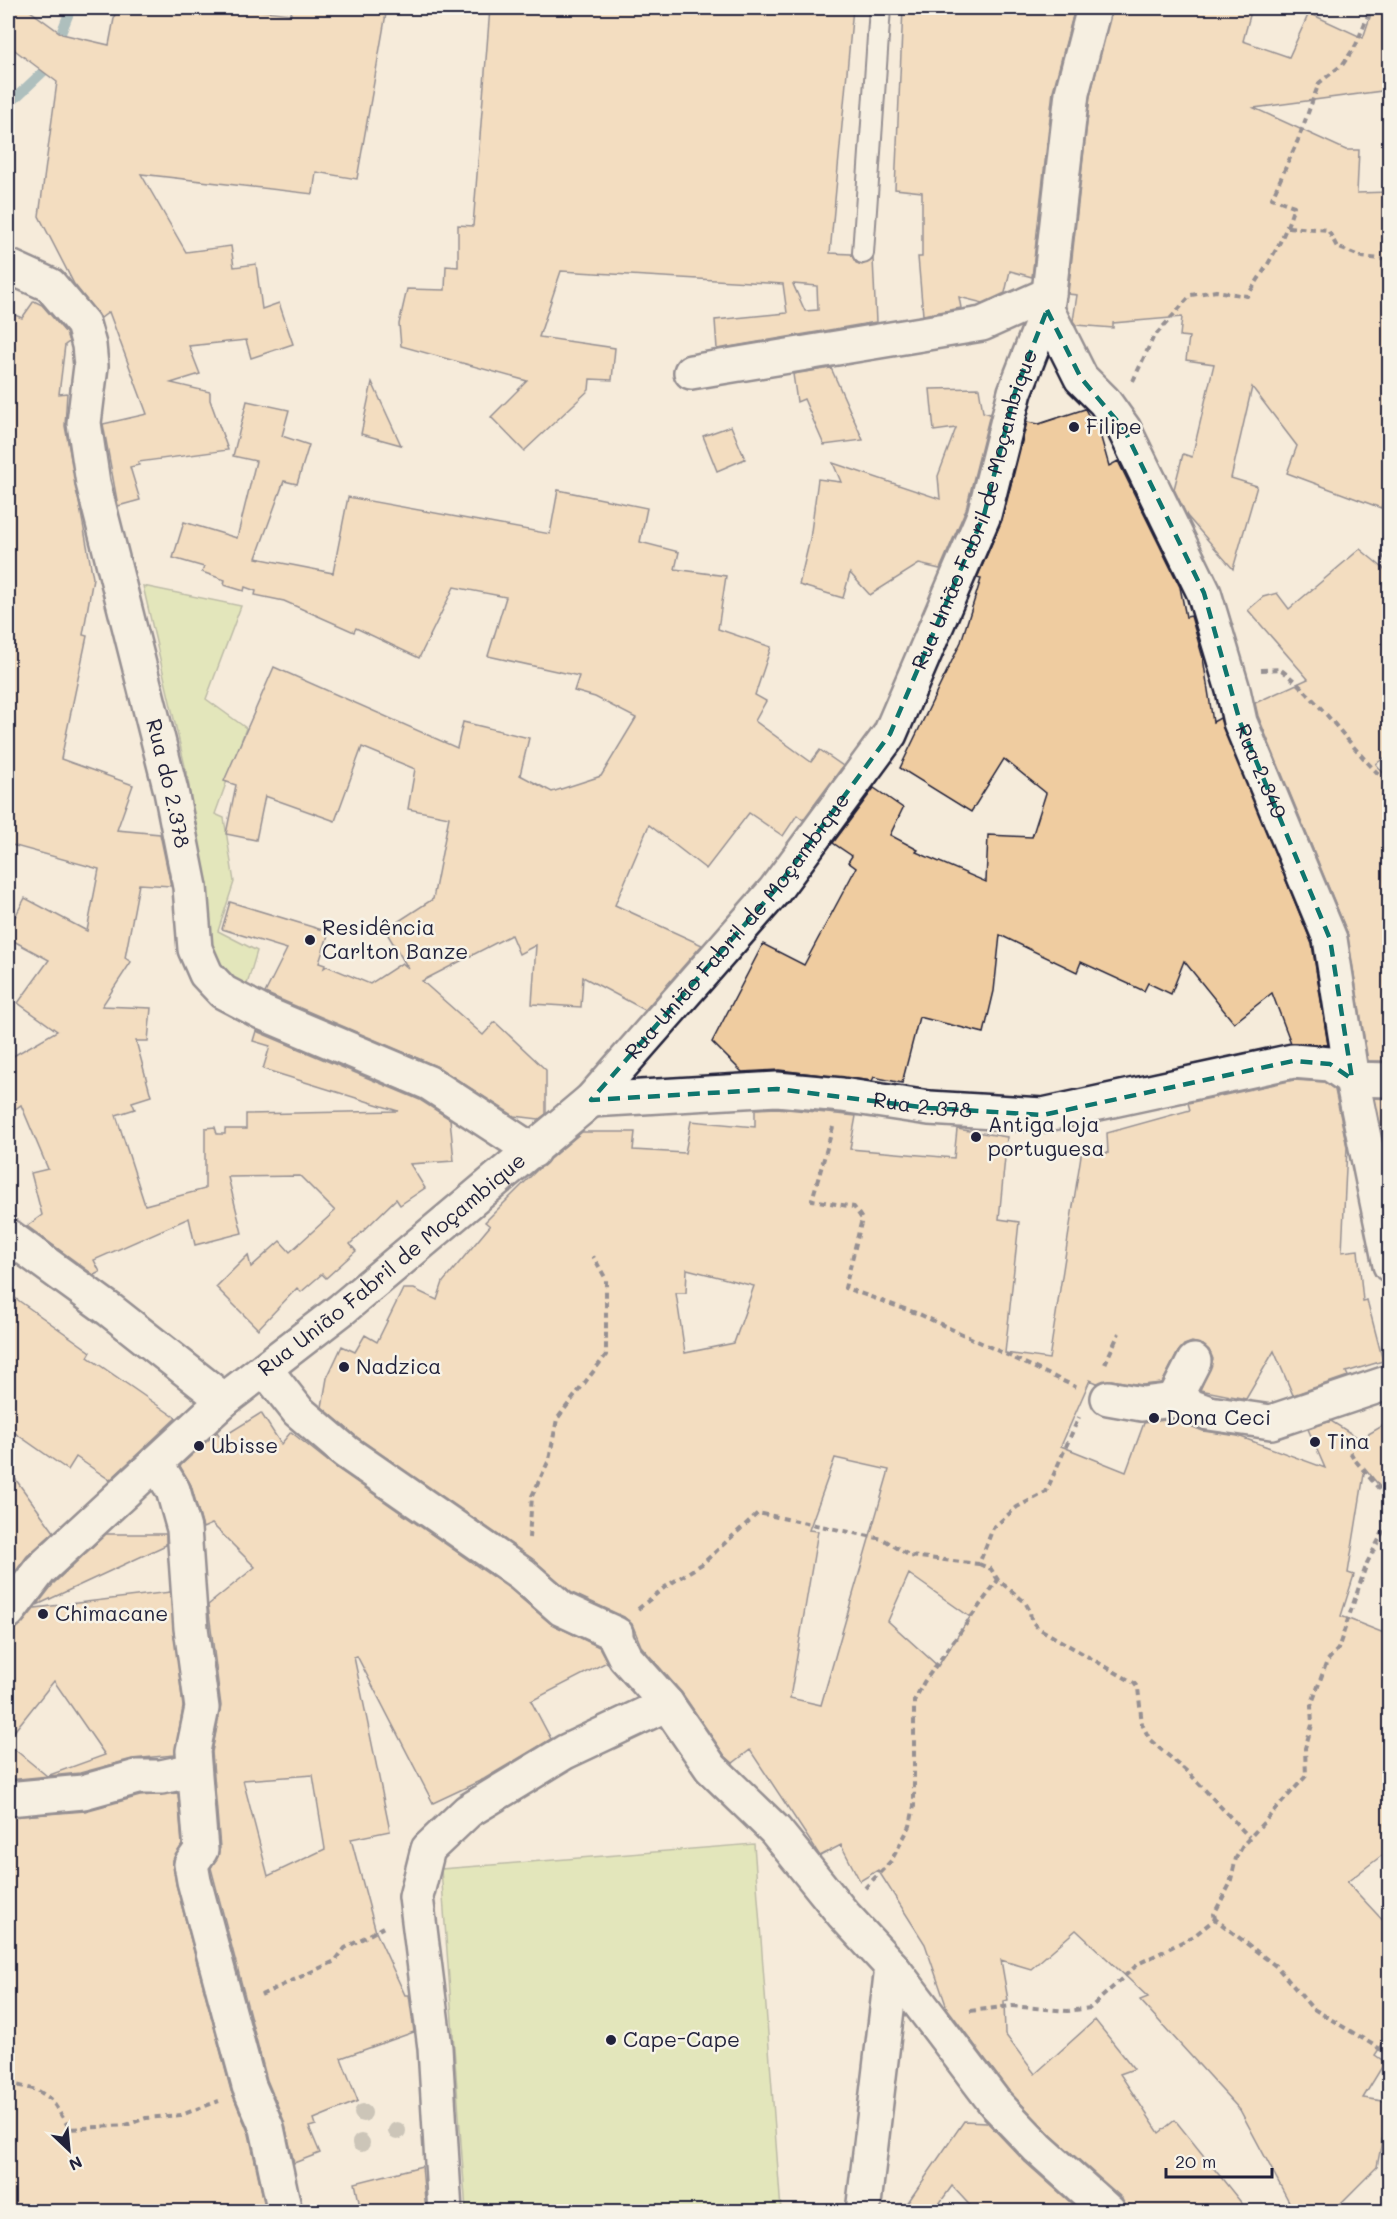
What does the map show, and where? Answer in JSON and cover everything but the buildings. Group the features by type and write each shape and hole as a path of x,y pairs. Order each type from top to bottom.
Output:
{"street":[{"name":"Rua União Fabril de Moçambique","path":"8,1612 40,1570 224,1400 533,1151 591,1100 775,890 890,734 984,515 1015,392 1048,302 1072,93 1094,8"},
{"name":"Rua do 2.378","path":"8,266 50,285 82,324 89,345 91,366 84,423 93,483 171,791 190,887 195,949 206,974 223,992 263,1013 429,1083 533,1151"},
{"path":"691,372 982,324 1048,302"},
{"name":"Rua 2.349","path":"1048,302 1082,378 1104,401 1124,429 1204,593 1233,690 1240,722 1330,939 1352,1079 1389,1265"},
{"name":"Rua 2.378","path":"591,1100 777,1089 842,1095 929,1108 1043,1115 1293,1061 1330,1064 1352,1079 1389,1080"},
{"path":"8,1236 110,1310 224,1400"},
{"path":"1174,1400 1194,1361"},
{"path":"265,1369 298,1411 346,1452 522,1574 562,1609 616,1634 615,1639 625,1657 668,1704 711,1768 775,1830 843,1914 892,1967 995,2103 1038,2148 1109,2211"},
{"path":"1098,1396 1142,1404 1174,1400 1209,1413 1271,1422 1389,1382"},
{"path":"156,1463 173,1490 184,1529 191,1628 202,1708 193,1751 201,1850 191,1864 227,2010 249,2086 267,2128 285,2211"},
{"path":"446,2211 435,2048 416,1897 428,1850 468,1812 565,1752 668,1704"},
{"path":"8,1799 83,1792 136,1777 161,1777 194,1770"},
{"path":"863,2211 892,1967"}],"lane":[{"path":"863,253 880,8"}],"path":[{"path":"1124,429 1132,384 1153,338 1191,295 1216,291 1247,296 1271,261 1288,227 1294,206 1272,198 1298,140 1319,83 1343,64 1356,45 1371,8"},
{"path":"1288,227 1328,230 1337,247 1362,257 1389,260"},
{"path":"1383,558 1389,548"},
{"path":"1240,722 1250,688 1260,670 1280,669 1299,684 1366,763 1389,785"},
{"path":"842,1095 812,1200 854,1208 862,1219 845,1288 919,1314 1098,1396"},
{"path":"522,1574 530,1542 532,1496 549,1460 557,1419 606,1356 608,1313 606,1279 593,1256"},
{"path":"979,1564 993,1528 1017,1507 1046,1492 1098,1396 1119,1333"},
{"path":"1326,1403 1339,1434 1355,1460 1389,1502"},
{"path":"616,1634 642,1604 702,1564 758,1514 883,1539 910,1556 979,1564 991,1569 998,1580 1025,1602 1031,1620 1038,1628 1134,1683 1138,1688 1142,1724 1150,1740 1198,1782 1249,1837"},
{"path":"1215,1918 1214,1914 1230,1884 1236,1858 1249,1837 1306,1776 1305,1748 1312,1725 1311,1706 1327,1661 1338,1649 1370,1556 1389,1518"},
{"path":"843,1914 891,1861 910,1826 914,1806 914,1701 924,1682 998,1580"},
{"path":"227,2010 335,1960 345,1948 418,1912"},
{"path":"938,2027 959,2014 987,2008 1022,2007 1068,2012 1090,2008 1138,1964 1194,1936 1215,1918"},
{"path":"1215,1918 1277,1967 1312,2008 1389,2055"},
{"path":"8,2083 38,2090 51,2099 70,2129 126,2125 146,2118 181,2115 249,2086"},
{"path":"1378,2211 1389,2204"}],"highlighted area":[{"path":"1047,310 1081,378 1124,429 1204,593 1240,722 1330,939 1352,1079 1330,1064 1293,1061 1043,1115 929,1108 777,1089 591,1100 775,890 890,734 984,515 1015,392"}],"green space":[{"path":"143,586 241,606 206,699 246,728 215,814 224,818 234,882 218,931 257,951 243,998 209,974 188,779"},
{"name":"Cape-Cape","path":"754,1844 781,2211 466,2211 441,1869"}],"waterway":[{"path":"56,46 71,8"},
{"path":"8,105 47,68 50,61"}],"place":[{"name":"Filipe","path":"1074,427"},
{"name":"Residência Carlton Banze","path":"310,940"},
{"name":"Antiga loja portuguesa","path":"976,1137"},
{"name":"Nadzica","path":"344,1367"},
{"name":"Dona Ceci","path":"1154,1418"},
{"name":"Tina","path":"1315,1442"},
{"name":"Ubisse","path":"199,1446"},
{"name":"Chimacane","path":"43,1614"},
{"name":"Cape-Cape","path":"611,2040"}]}
